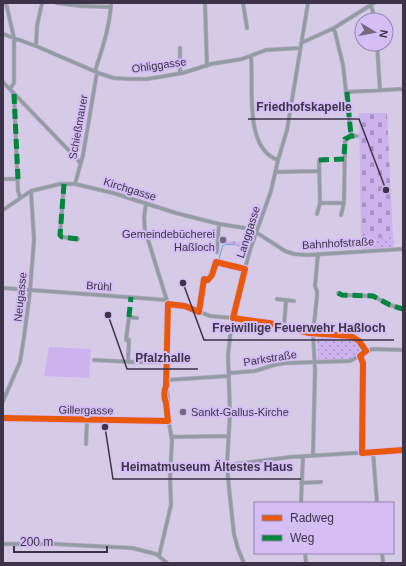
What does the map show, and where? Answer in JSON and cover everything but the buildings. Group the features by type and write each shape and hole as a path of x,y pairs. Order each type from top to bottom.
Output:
{"street":[{"path":"6,3 14,38 14,83 10,89"},
{"path":"36,46 36,26 42,3"},
{"path":"57,3 111,5"},
{"path":"205,3 207,66"},
{"path":"243,3 247,28"},
{"name":"Langgasse","path":"244,563 238,549 231,518 227,465 230,414 228,355 233,318 250,250 271,191 287,130 308,3"},
{"path":"301,44 334,28 372,4"},
{"name":"Schießmauer","path":"75,184 83,155 96,72 105,40 111,5"},
{"path":"334,28 342,58 351,136"},
{"name":"Ohliggasse","path":"3,34 114,78 137,79 180,73 242,59 266,50 300,48"},
{"path":"180,48 180,73"},
{"path":"378,52 380,90"},
{"path":"251,56 252,108 256,137 266,152 278,160"},
{"path":"3,82 77,158 80,163"},
{"path":"347,92 403,89"},
{"path":"14,94 18,194 20,197"},
{"path":"341,215 344,203 345,141 351,136 357,136"},
{"path":"317,214 320,203 319,160"},
{"path":"276,172 319,171"},
{"path":"3,179 18,179"},
{"path":"64,184 60,235 62,237 78,239"},
{"name":"Kirchgasse","path":"3,210 20,197 31,191 64,184 75,184 96,188 176,213 219,224 256,231"},
{"name":"Neugasse","path":"3,401 20,362 24,337 30,291 34,240 31,191"},
{"path":"146,203 144,218 145,230 167,302 166,386 168,400 166,403 171,437 171,505 159,556"},
{"path":"320,203 344,203"},
{"path":"195,250 217,251 219,224"},
{"name":"Bahnhofstraße","path":"256,231 282,249 299,255 403,249"},
{"path":"313,456 315,362 313,334 317,296 315,286 318,254"},
{"path":"199,312 204,279 208,280"},
{"name":"Brühl","path":"3,288 167,302 185,306 210,316 233,318"},
{"path":"338,293 345,295 373,296 390,305 403,309"},
{"path":"277,299 294,302"},
{"path":"284,327 286,301"},
{"path":"128,362 129,340 126,340 129,317 137,318"},
{"path":"243,321 269,323 313,334 351,336 359,341 366,351"},
{"path":"362,453 363,363 360,356 366,351 372,349 403,350"},
{"name":"Parkstraße","path":"166,380 229,375 255,371 286,363 350,361 360,356"},
{"path":"94,360 166,362"},
{"name":"Gillergasse","path":"3,418 168,422"},
{"path":"86,420 86,444"},
{"path":"171,437 228,436"},
{"path":"227,465 303,456 403,450"},
{"path":"373,452 377,502"},
{"path":"301,502 303,456"},
{"path":"301,483 320,482"},
{"path":"3,544 54,544 125,548 146,551 159,556 167,563"}],"green space":[{"path":"359,113 387,113 393,237 361,239"},
{"path":"251,231 255,232 249,248 222,244 222,240 248,243"},
{"path":"393,237 394,247 362,249 361,239"},
{"path":"317,336 350,337 357,342 363,351 349,360 318,360"},
{"path":"49,347 91,349 89,378 44,376"}],"waterway":[{"path":"219,259 223,245 235,244"}],"marked path":[{"path":"347,92 351,136"},
{"path":"14,94 18,179"},
{"path":"319,160 344,159 345,139 351,136 357,136"},
{"path":"64,184 60,235 62,237 78,239"},
{"path":"338,293 342,295 373,296 390,305 403,309"},
{"path":"129,317 131,297"}],"cycle path":[{"path":"3,418 168,421 164,394 166,386 168,304 185,306 199,312 204,279 208,280 212,275 216,262 245,269 233,318 269,323 309,333 351,336 359,341 366,351 360,356 363,363 362,453 403,450"}],"place":[{"name":"Friedhofskapelle","path":"386,190"},
{"name":"Gemeindebücherei Haßloch","path":"223,240"},
{"name":"Freiwillige Feuerwehr Haßloch","path":"183,283"},
{"name":"Pfalzhalle","path":"108,315"},
{"name":"Sankt-Gallus-Kirche","path":"183,412"},
{"name":"Heimatmuseum Ältestes Haus","path":"105,427"}]}
